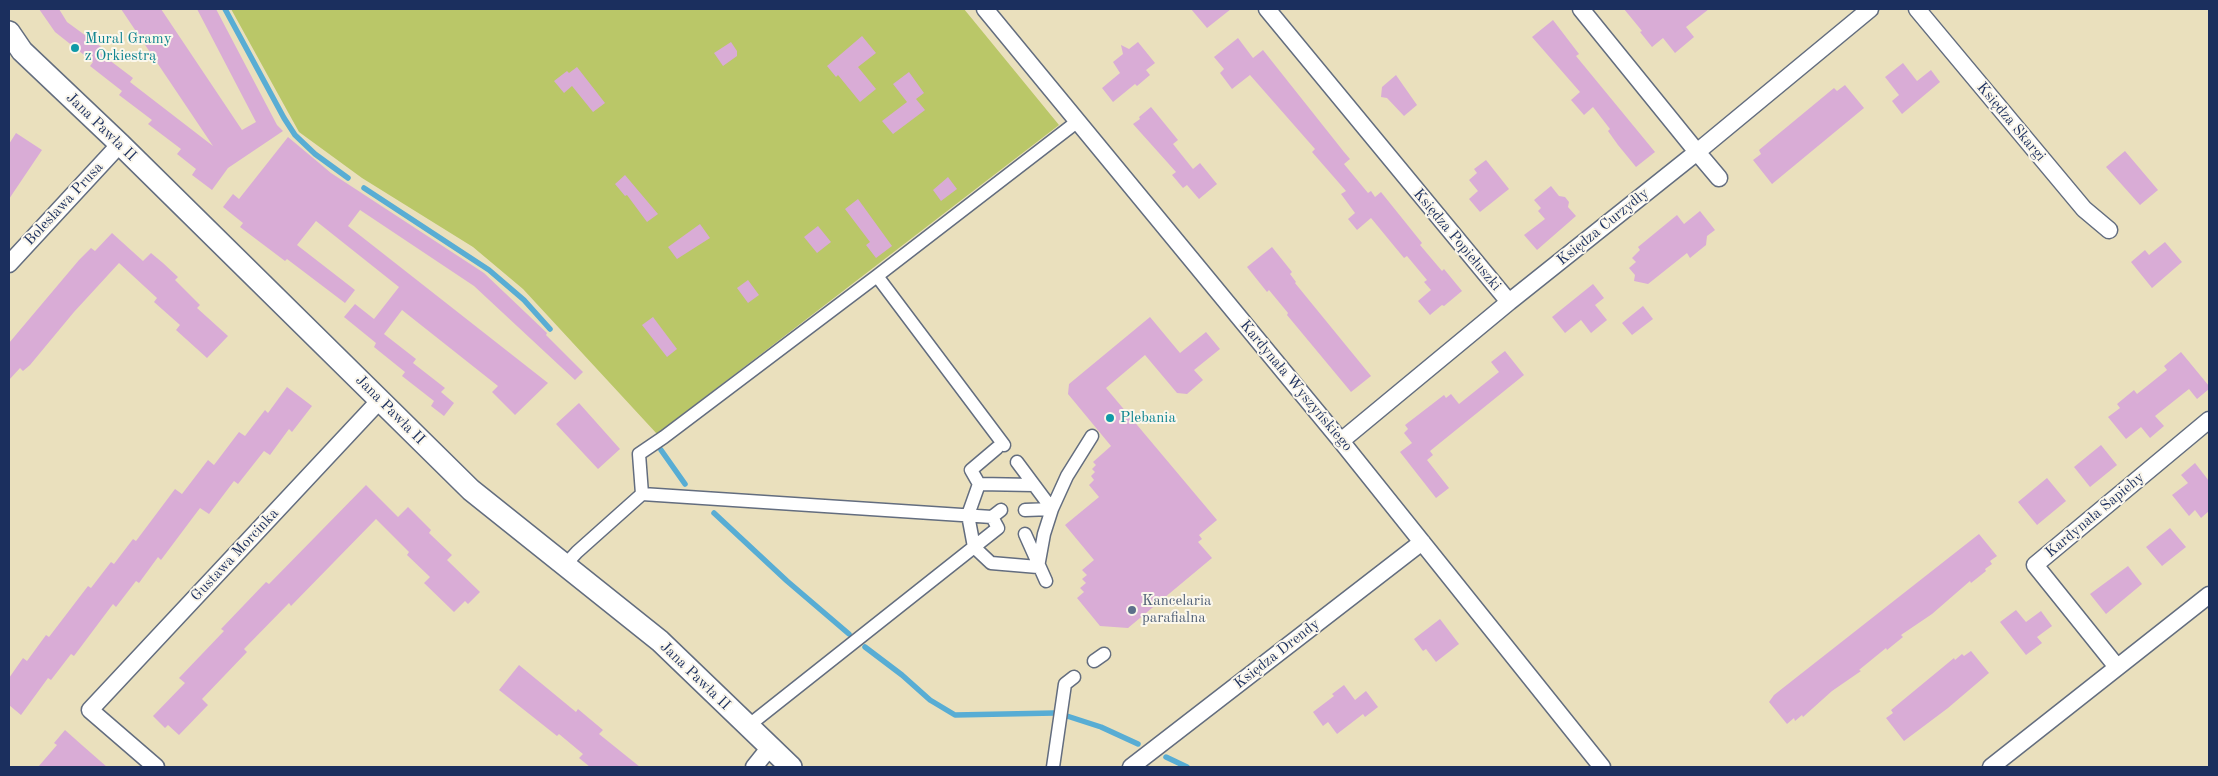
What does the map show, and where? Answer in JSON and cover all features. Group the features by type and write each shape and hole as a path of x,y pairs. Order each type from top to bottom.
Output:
{"street":[{"name":"Kardynała Wyszyńskiego","path":"985,9 1341,441 1602,767"},
{"name":"Księdza Popiełuszki","path":"1267,9 1509,302 1341,441"},
{"path":"1581,9 1719,178"},
{"name":"Księdza Curzydły","path":"1509,302 1698,152 1870,9"},
{"name":"Księdza Skargi","path":"1918,9 2084,210 2109,230"},
{"name":"Jana Pawła II","path":"9,32 22,51 120,144 471,490 660,641 791,767"},
{"path":"642,494 639,454 877,276 1078,121"},
{"name":"Bolesława Prusa","path":"9,264 120,144"},
{"path":"877,276 1000,446 971,470 979,484 968,515 974,547 991,563 1038,567"},
{"name":"Gustawa Morcinka","path":"156,767 90,710 380,400"},
{"name":"Kardynała Sapiehy","path":"2117,667 2035,564 2209,420"},
{"path":"1038,567 1044,534 1052,509 1067,476 1092,436"},
{"path":"1017,462 1052,509"},
{"path":"979,484 1034,485"},
{"path":"565,565 642,494 968,515 996,513 998,528 748,726"},
{"path":"1025,510 1052,509"},
{"path":"1025,534 1038,567 1046,581"},
{"name":"Księdza Drendy","path":"1131,767 1422,542"},
{"path":"1991,767 2209,595"},
{"path":"1053,767 1066,684 1074,677"},
{"path":"754,767 770,747"}],"green space":[{"path":"231,9 964,9 1059,125 657,434 523,289 473,247 362,178 299,132"}],"building":[{"path":"39,9 59,9 67,22 104,49 100,53 133,78 130,82 213,146 121,9 161,9 242,130 256,122 197,9 216,9 277,125 283,131 228,168 212,190 192,175 196,169 177,154 181,149 148,124 152,120 119,95 122,91 90,66 93,62 55,32"},
{"path":"1191,9 1231,9 1207,28"},
{"path":"1624,9 1709,9 1686,27 1694,37 1675,53 1663,38 1652,47"},
{"path":"1553,20 1579,54 1576,56 1655,152 1636,167 1618,145 1608,131 1610,129 1593,107 1584,115 1571,100 1580,92 1532,37"},
{"path":"862,36 876,53 858,67 876,89 860,102 838,75 836,77 827,66"},
{"path":"1238,38 1253,58 1263,50 1350,159 1344,164 1368,193 1371,191 1375,197 1381,192 1422,243 1420,245 1442,271 1444,269 1462,291 1444,306 1442,305 1430,315 1418,301 1431,290 1424,282 1427,280 1407,256 1404,258 1371,218 1357,230 1348,219 1355,213 1341,194 1346,191 1312,152 1315,149 1250,75 1232,89 1220,73 1224,69 1214,57"},
{"path":"731,42 737,51 737,56 723,66 714,53"},
{"path":"1138,42 1155,63 1146,70 1150,75 1137,86 1135,84 1113,102 1102,88 1120,73 1113,62 1123,54 1121,45 1129,49"},
{"path":"1903,63 1917,81 1931,70 1940,82 1902,114 1892,101 1899,95 1885,77"},
{"path":"577,67 605,103 593,112 572,86 564,93 554,81 567,71 569,73"},
{"path":"909,72 924,93 916,99 925,110 893,134 882,121 907,102 893,84"},
{"path":"1396,75 1417,105 1404,116 1387,98 1381,97 1382,87"},
{"path":"1845,85 1864,108 1772,184 1753,160 1761,154 1759,150 1834,88 1837,91"},
{"path":"1151,107 1178,140 1173,144 1193,169 1200,163 1217,184 1199,199 1187,185 1183,188 1172,175 1176,172 1133,124"},
{"path":"16,133 42,150 9,199 9,144"},
{"path":"288,137 331,173 484,273 547,333 546,335 583,372 575,380 474,286 360,210 348,226 548,383 515,415 492,392 498,386 402,310 384,334 416,359 413,363 445,388 441,392 454,403 444,416 431,406 434,401 402,376 405,372 374,347 376,343 344,317 355,304 374,319 399,287 316,221 297,245 355,290 345,303 287,259 285,261 240,227 243,223 223,207 233,194 239,199"},
{"path":"2125,151 2158,190 2140,205 2106,167"},
{"path":"1486,160 1509,189 1480,212 1469,199 1478,191 1469,180 1477,173 1474,169"},
{"path":"625,175 658,214 647,222 627,195 625,196 615,184"},
{"path":"948,177 957,189 941,201 933,190"},
{"path":"1551,186 1559,196 1565,197 1569,202 1568,207 1576,216 1537,250 1524,235 1545,219 1538,211 1541,208 1534,200"},
{"path":"858,199 892,246 876,258 866,245 870,242 845,209"},
{"path":"1700,211 1715,230 1707,236 1706,245 1690,258 1687,253 1648,284 1634,281 1635,275 1629,268 1636,262 1632,258 1640,250 1638,247 1677,215 1684,224"},
{"path":"700,224 710,238 677,259 668,247"},
{"path":"818,226 831,242 817,253 804,237"},
{"path":"112,233 143,261 151,253 163,263 178,277 175,280 200,305 197,308 228,336 207,358 176,330 180,325 154,302 157,298 119,263 74,312 30,365 23,371 20,368 9,380 9,343 79,260 91,248 95,251"},
{"path":"2165,242 2182,262 2152,288 2131,262 2145,250 2149,255"},
{"path":"1272,247 1292,272 1290,274 1295,283 1371,376 1351,392 1287,315 1288,313 1269,290 1267,292 1247,267"},
{"path":"748,280 759,295 748,303 737,288"},
{"path":"1593,284 1604,298 1595,305 1607,320 1591,333 1581,320 1565,333 1552,317"},
{"path":"1643,306 1653,319 1632,335 1622,323"},
{"path":"653,317 677,349 667,357 642,325"},
{"path":"1150,317 1180,353 1206,332 1220,349 1194,370 1203,380 1187,394 1177,393 1145,355 1106,388 1217,520 1199,535 1202,539 1198,542 1212,558 1128,628 1100,626 1077,598 1084,592 1080,588 1086,583 1082,579 1087,575 1082,570 1094,560 1065,525 1099,497 1089,485 1094,480 1091,476 1095,472 1092,469 1096,465 1093,462 1111,446 1068,394 1069,384"},
{"path":"1505,351 1524,375 1430,451 1433,455 1427,460 1449,488 1436,498 1400,452 1412,443 1404,433 1408,429 1405,425 1444,395 1446,398 1451,394 1459,404 1499,372 1491,362"},
{"path":"2181,352 2209,386 2209,389 2197,399 2189,389 2155,416 2164,426 2150,438 2141,427 2126,439 2108,417 2120,408 2117,404 2134,390 2137,394 2167,370 2164,366"},
{"path":"287,387 312,406 292,432 289,429 270,455 264,451 238,484 234,481 209,514 200,508 161,560 158,557 139,583 136,581 116,607 113,604 74,656 71,654 51,680 48,678 21,715 9,705 9,678 23,658 27,661 46,635 49,637 88,586 91,588 111,562 114,564 133,539 136,541 175,489 182,494 208,460 214,465 239,432 245,436 265,410 268,413"},
{"path":"579,403 620,449 598,469 556,424"},
{"path":"2101,445 2117,465 2090,487 2074,467"},
{"path":"2195,463 2209,481 2209,511 2201,518 2195,510 2189,516 2172,495 2188,483 2181,475"},
{"path":"2047,478 2066,501 2037,525 2018,502"},
{"path":"366,485 398,517 408,507 431,530 429,533 452,555 447,560 480,592 468,604 465,601 454,612 424,583 430,577 407,555 409,552 376,519 291,606 289,603 244,649 247,652 202,699 208,705 179,735 168,725 165,728 153,716 185,683 179,678 224,631 221,629 266,582 269,584"},
{"path":"2170,528 2186,547 2162,566 2146,547"},
{"path":"1979,534 1997,556 1990,561 1992,564 1985,569 1986,571 1971,583 1970,581 1932,614 1901,635 1903,637 1859,670 1861,671 1832,691 1803,717 1802,715 1795,721 1794,718 1787,724 1769,702 1774,695"},
{"path":"2128,566 2142,584 2106,614 2090,594"},
{"path":"2016,610 2026,622 2041,611 2052,626 2037,637 2042,643 2026,655 2000,622"},
{"path":"1440,619 1459,644 1436,662 1426,649 1423,651 1414,639"},
{"path":"1971,651 1989,673 1948,708 1904,741 1886,718 1893,713 1891,710 1954,658 1955,660 1962,654 1964,656"},
{"path":"519,665 576,712 578,709 603,730 599,734 640,767 590,767 579,758 583,754 499,690"},
{"path":"1344,685 1355,700 1366,691 1378,707 1365,717 1363,714 1337,734 1328,722 1323,726 1313,712 1334,696 1332,694"},
{"path":"65,730 107,767 38,767 57,745 54,743"}],"waterway":[{"path":"225,9 295,135 315,154 348,178"},
{"path":"364,188 489,270 524,300 550,329"},
{"path":"661,450 685,484"},
{"path":"714,513 787,581 849,634"},
{"path":"865,647 902,675 930,700 955,715 1055,713"},
{"path":"1067,716 1101,727 1138,744"},
{"path":"1166,757 1187,767"}],"place":[{"name":"Mural Gramy z Orkiestrą","path":"75,48"},
{"name":"Plebania","path":"1110,418"},
{"name":"Kancelaria parafialna","path":"1132,610"}]}
